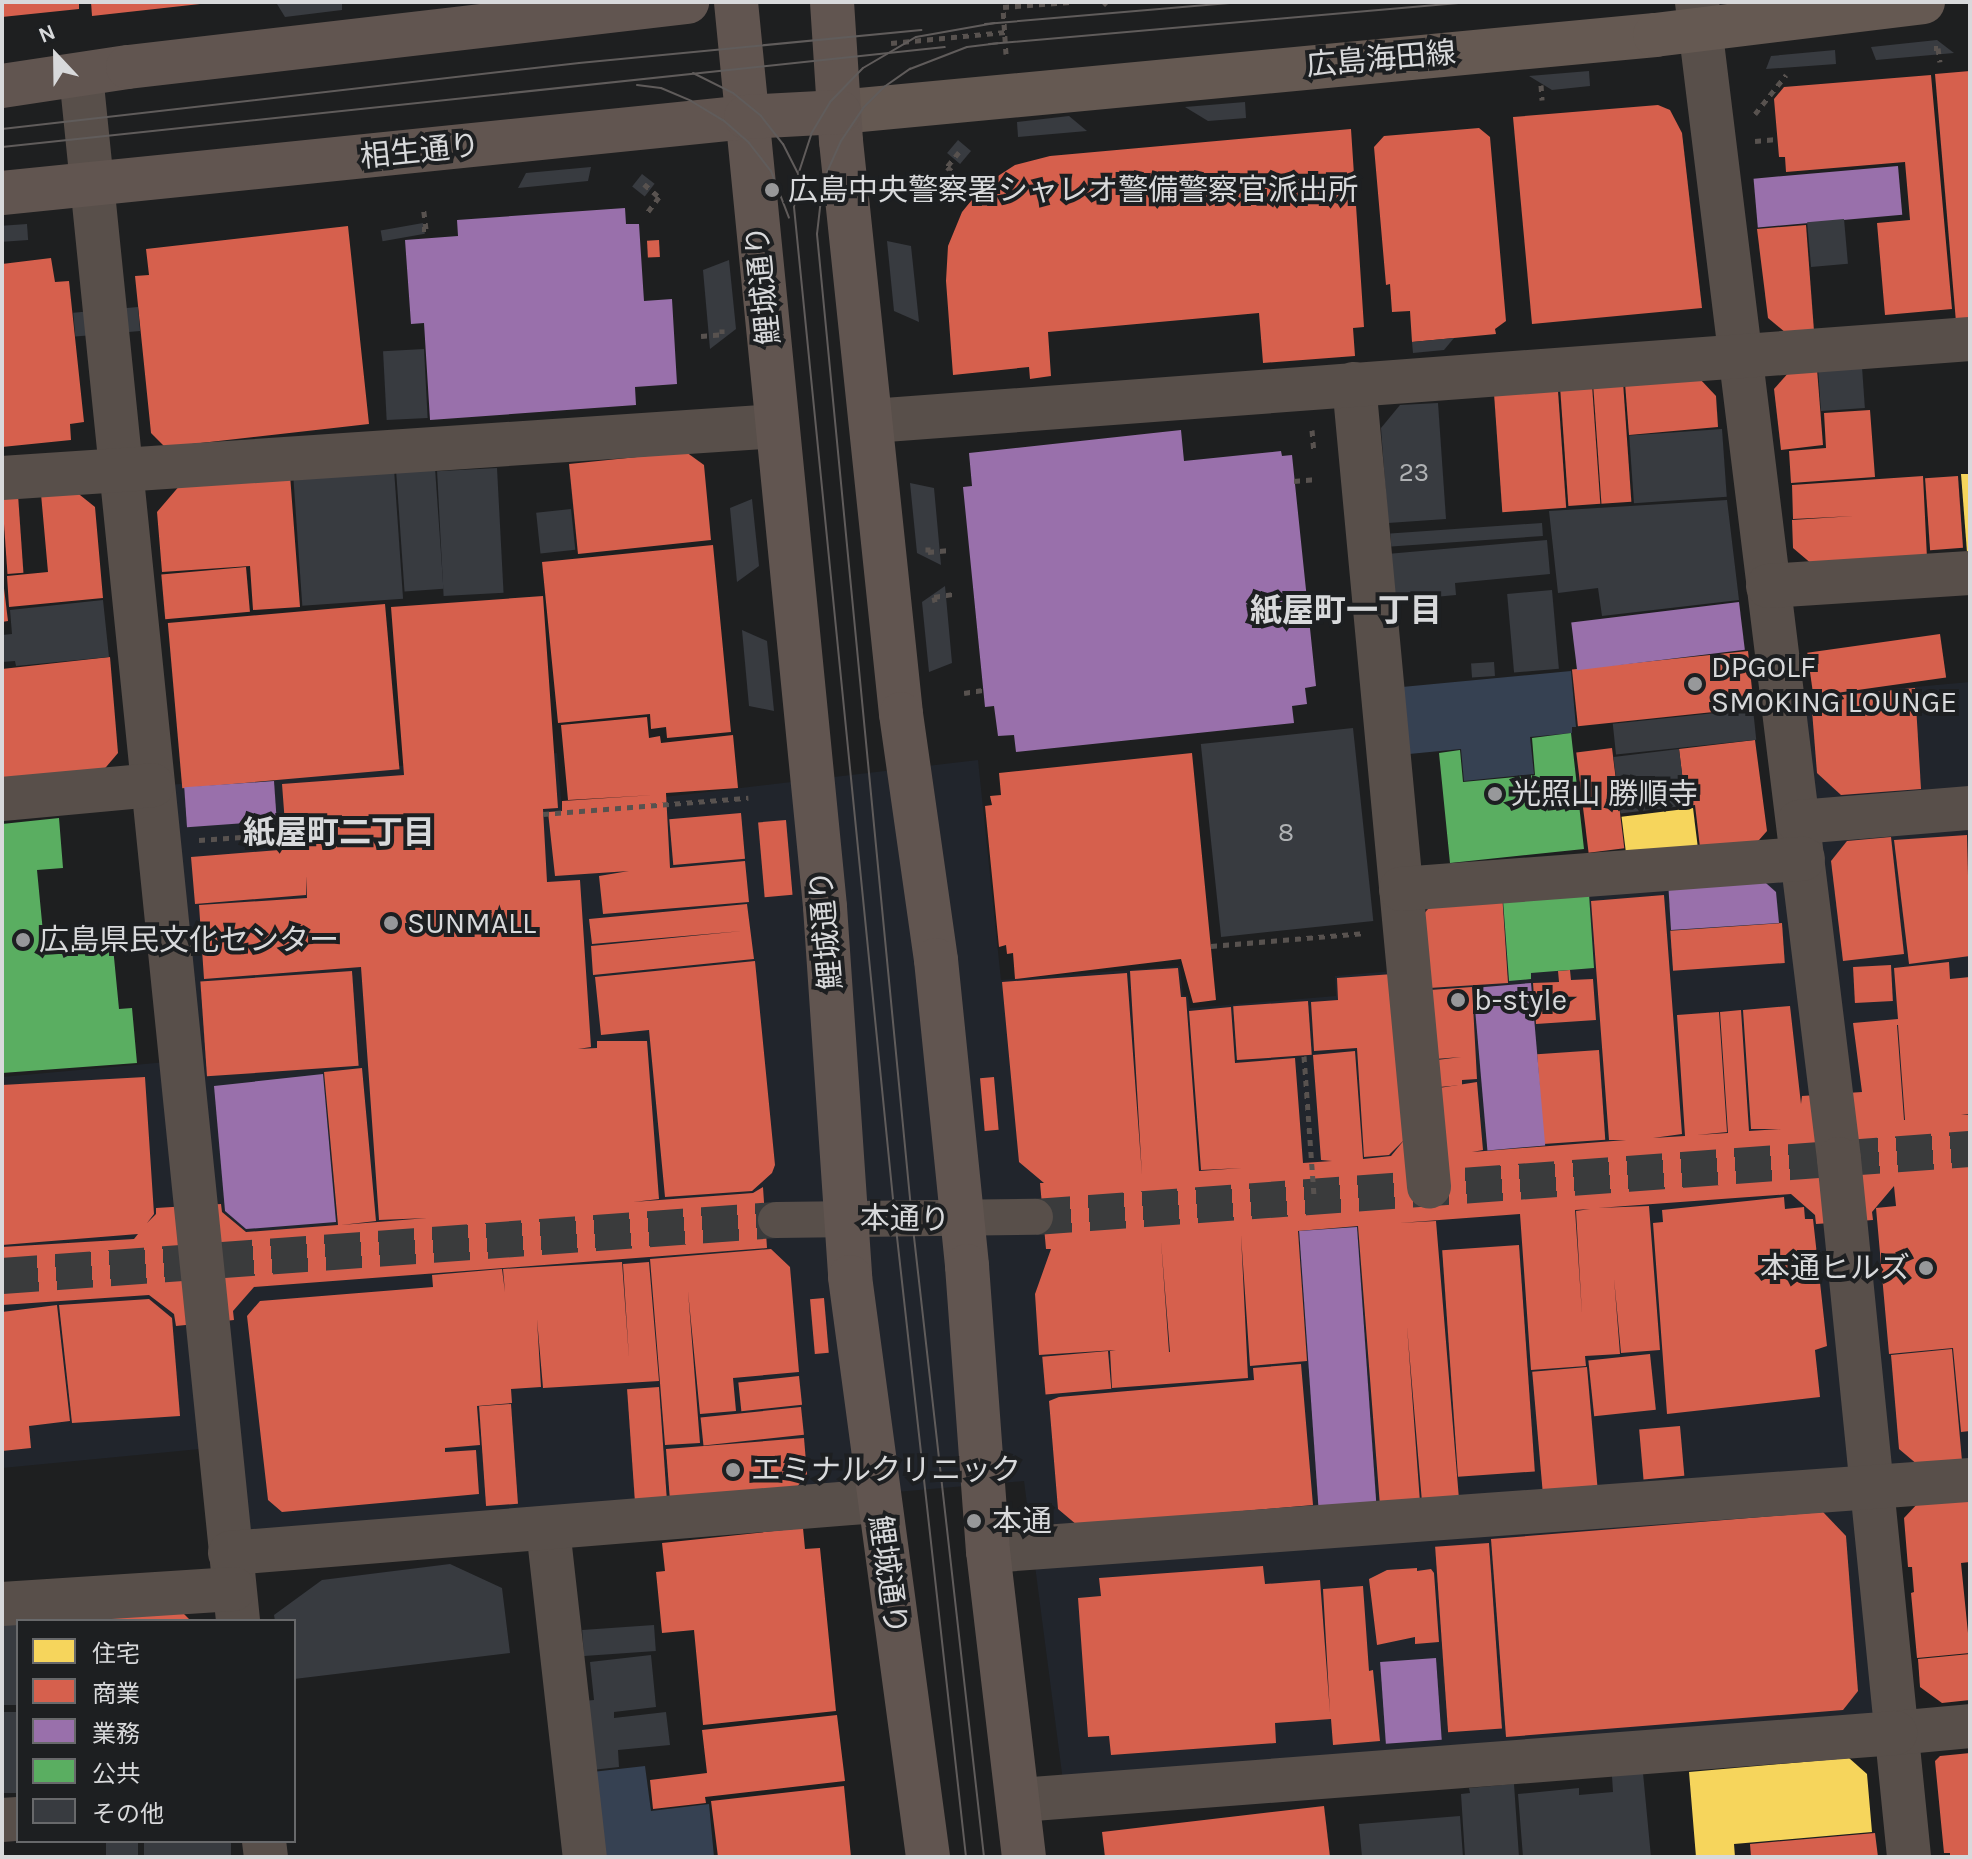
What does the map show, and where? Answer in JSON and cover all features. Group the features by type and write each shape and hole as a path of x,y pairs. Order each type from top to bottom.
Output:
{"highway":[{"path":"2,86 687,2"},
{"name":"鯉城通り","path":"736,2 825,907 850,1277 877,1501 928,1857"},
{"path":"832,2 839,112 901,714 936,960 962,1219 988,1551 1020,1800 1024,1857"},
{"name":"相生通り","path":"2,193 746,117 839,112"}],"main road":[{"name":"広島海田線","path":"839,112 1699,16 1923,2"}],"street":[{"path":"1699,16 1839,1159 1909,1857"},
{"path":"81,75 234,1588"},
{"path":"872,421 1970,339"},
{"path":"1354,384 1429,1187"},
{"path":"2,478 776,426"},
{"path":"1768,586 1970,573"},
{"path":"2,799 152,785"},
{"path":"1403,909 1970,808"},
{"name":"本通り","path":"776,1220 1035,1217"},
{"path":"988,1551 1970,1480"},
{"path":"2,1604 234,1588 548,1529 877,1501"},
{"path":"548,1529 585,1857"},
{"path":"1020,1800 1970,1726"}],"path":[{"path":"1007,57 1003,7 1070,2"},
{"path":"891,43 1005,32"},
{"path":"1934,48 1938,48 1940,62"},
{"path":"1757,109 1786,75"},
{"path":"959,152 947,167 962,180"},
{"path":"644,184 659,197 646,214"},
{"path":"422,229 426,229 423,206"},
{"path":"701,336 722,334 722,328"},
{"path":"1294,481 1317,479"},
{"path":"928,546 928,552 950,550"},
{"path":"935,603 934,597 954,594"},
{"path":"964,693 983,690"},
{"path":"543,814 748,798"},
{"path":"194,841 303,833"},
{"path":"1211,946 1403,909"},
{"path":"1304,1056 1314,1196"}],"shaded area":[{"path":"1571,671 1576,727 1572,727 1572,733 1530,737 1534,774 1464,781 1461,749 1409,754 1402,687"},
{"path":"1970,682 1970,1468 1861,1476 1879,1721 1063,1781 1024,1481 213,1551 200,1449 2,1468 2,1077 167,1062 167,785 557,753 562,809 978,760 1001,980 1180,966 1183,995 1188,996 1190,1008 1336,996 1335,976 1394,971 1387,892 1789,864 1769,700"},
{"path":"645,1766 651,1811 709,1804 714,1857 602,1857 592,1772"}],"building: 住宅":[{"path":"1961,474 1970,474 1970,552 1967,552"},
{"path":"1693,808 1698,851 1627,859 1622,817"},
{"path":"1849,1758 1867,1774 1872,1832 1734,1844 1735,1857 1696,1857 1689,1772"}],"building: 商業":[{"path":"2,2 79,2 79,9 2,17"},
{"path":"91,2 200,2 200,4 92,16"},
{"path":"1970,71 1970,320 1956,322 1935,74"},
{"path":"1931,75 1952,309 1885,315 1877,223 1910,220 1905,162 1786,172 1785,157 1779,157 1774,99 1784,87"},
{"path":"1658,105 1670,110 1682,133 1702,308 1532,324 1513,117"},
{"path":"1479,128 1490,137 1506,321 1495,329 1496,334 1412,342 1410,311 1392,312 1390,284 1386,285 1374,147 1384,136"},
{"path":"1351,129 1364,327 1353,328 1355,356 1263,363 1259,313 1048,332 1051,376 1030,379 1029,367 953,375 946,281 948,246 962,212 984,185 1015,165 1050,156"},
{"path":"1806,225 1814,331 1786,333 1768,318 1757,229"},
{"path":"348,226 369,424 165,447 151,433 135,276 149,275 146,249"},
{"path":"659,240 660,257 648,258 647,241"},
{"path":"51,258 55,282 69,281 84,422 70,424 71,440 2,447 2,264"},
{"path":"1817,369 1823,445 1781,450 1774,389 1790,371"},
{"path":"1699,378 1716,396 1718,427 1629,435 1625,383"},
{"path":"1623,382 1631,502 1601,504 1593,384"},
{"path":"1592,385 1600,504 1568,506 1560,387"},
{"path":"1558,391 1566,508 1502,512 1494,395"},
{"path":"1870,410 1875,477 1791,483 1789,451 1826,448 1824,413"},
{"path":"686,452 704,465 711,540 578,554 569,464"},
{"path":"290,475 300,607 253,610 250,566 162,572 157,512 181,484"},
{"path":"1923,476 1927,558 1813,565 1793,548 1792,520 1854,516 1793,519 1792,485"},
{"path":"1958,476 1963,548 1930,550 1925,478"},
{"path":"75,491 95,507 103,598 9,607 7,576 48,572 41,494"},
{"path":"18,495 23,573 7,574 2,496"},
{"path":"713,545 731,732 667,738 666,727 651,729 650,714 558,723 542,562"},
{"path":"246,567 250,612 165,619 161,574"},
{"path":"2,572 8,621 2,622"},
{"path":"543,596 558,808 543,809 547,882 580,880 591,1047 578,1049 597,1048 597,1041 647,1041 659,1199 633,1202 753,1193 763,1187 767,1248 254,1287 233,1311 234,1320 176,1326 174,1314 149,1295 2,1305 2,1247 134,1239 138,1234 2,1245 2,1085 145,1077 154,1214 147,1223 156,1214 156,1208 221,1204 222,1212 246,1232 338,1225 324,1072 362,1068 376,1221 341,1225 427,1218 379,1220 361,967 204,979 199,905 307,898 306,876 306,895 195,904 191,857 304,848 302,823 285,824 282,784 404,775 391,607"},
{"path":"385,604 399,769 182,788 168,623"},
{"path":"1940,634 1946,678 1813,696 1807,653"},
{"path":"1748,651 1754,708 1578,726 1572,670"},
{"path":"110,657 118,753 101,773 2,782 2,669"},
{"path":"1915,688 1921,789 1841,795 1817,773 1811,698"},
{"path":"647,717 649,738 660,736 661,743 733,735 738,788 666,793 670,868 745,861 749,902 603,914 599,876 629,871 555,876 548,812 562,811 562,801 654,795 568,800 561,725"},
{"path":"1755,740 1767,831 1751,849 1701,856 1695,805 1686,806 1679,749"},
{"path":"1612,748 1624,848 1589,853 1576,752"},
{"path":"1192,753 1216,1000 1193,1003 1181,959 1015,979 1013,953 1007,954 1006,945 999,947 985,806 992,805 990,796 1001,795 999,773"},
{"path":"741,813 745,859 673,865 669,819"},
{"path":"786,820 793,895 765,897 758,822"},
{"path":"1967,835 1970,956 1909,964 1894,840"},
{"path":"1891,837 1904,954 1843,961 1831,861 1847,841"},
{"path":"1502,893 1508,983 1429,988 1423,915 1438,897"},
{"path":"1664,895 1682,1134 1653,1138 1685,1136 1677,1015 1719,1012 1727,1132 1697,1135 1728,1133 1720,1012 1741,1010 1749,1131 1781,1129 1751,1129 1743,1010 1790,1006 1801,1104 1802,1096 1862,1092 1853,1023 1898,1019 1894,968 1949,962 1950,979 1970,977 1970,1114 1961,1115 1970,1115 1970,1431 1961,1432 1953,1348 1889,1354 1876,1208 1896,1206 1894,1186 1872,1212 1873,1220 1816,1224 1815,1215 1791,1194 1598,1208 1649,1206 1660,1350 1621,1353 1614,1278 1620,1354 1585,1356 1586,1366 1531,1370 1520,1214 1399,1223 1436,1221 1459,1499 1422,1502 1407,1326 1420,1502 1380,1506 1358,1226 1298,1231 1307,1361 1250,1366 1241,1235 1248,1378 1112,1388 1110,1351 1116,1350 1039,1355 1035,1294 1051,1249 1046,1249 1040,1183 1044,1183 1019,1162 1002,982 1127,973 1142,1175 1130,971 1178,968 1181,997 1186,997 1199,1171 1242,1168 1201,1170 1189,1011 1231,1007 1235,1063 1295,1058 1303,1163 1332,1161 1321,1160 1313,1055 1355,1051 1363,1159 1391,1156 1405,1139 1389,1155 1364,1157 1357,1048 1314,1051 1311,1002 1338,1000 1337,978 1393,974 1439,1088 1477,1082 1483,1150 1472,1152 1626,1140 1609,1140 1591,901","holes":["1898,1025 1905,1120 1904,1120","1590,1209 1576,1211 1582,1314 1575,1210","1161,1241 1170,1352 1169,1352"]},
{"path":"747,904 754,959 593,975 591,946 742,931 592,944 589,919"},
{"path":"1782,923 1785,963 1673,971 1670,931"},
{"path":"755,961 775,1165 772,1173 752,1191 665,1197 649,1030 601,1035 595,977"},
{"path":"1891,965 1893,1001 1855,1003 1853,967"},
{"path":"1570,970 1571,980 1593,979 1596,1020 1536,1024 1533,983 1559,982 1558,971"},
{"path":"352,971 359,1066 207,1076 200,982"},
{"path":"1472,987 1477,1079 1462,1080 1462,1085 1439,1087 1437,1060 1461,1057 1435,1059 1430,990"},
{"path":"1308,1001 1312,1055 1237,1060 1233,1006"},
{"path":"1599,1050 1605,1140 1543,1144 1537,1054"},
{"path":"994,1077 999,1130 985,1131 980,1078"},
{"path":"1784,1197 1785,1209 1804,1207 1805,1219 1813,1219 1827,1346 1815,1350 1820,1397 1667,1414 1653,1223 1663,1222 1662,1210"},
{"path":"1519,1245 1535,1471 1458,1477 1442,1250"},
{"path":"771,1249 790,1267 799,1372 733,1378 736,1411 700,1414 688,1291 700,1443 665,1445 650,1259"},
{"path":"622,1262 629,1358 623,1264 649,1262 659,1381 543,1388 537,1319 541,1387 511,1389 512,1403 477,1406 480,1445 445,1448 445,1452 476,1450 479,1494 282,1512 268,1500 247,1316 260,1301 433,1287 432,1275 502,1269 505,1292 503,1269"},
{"path":"824,1298 829,1353 815,1354 810,1299"},
{"path":"149,1299 172,1318 180,1416 72,1423 59,1305"},
{"path":"57,1305 70,1421 29,1426 31,1448 2,1451 2,1312"},
{"path":"1952,1349 1962,1461 1918,1465 1899,1449 1891,1355"},
{"path":"1108,1351 1111,1389 1046,1395 1042,1357"},
{"path":"1650,1354 1656,1410 1594,1416 1588,1360"},
{"path":"1301,1364 1313,1505 1077,1525 1058,1509 1049,1401 1059,1397 1254,1380 1253,1368"},
{"path":"1587,1367 1597,1486 1543,1490 1532,1372"},
{"path":"799,1376 802,1405 741,1411 738,1382"},
{"path":"659,1387 667,1502 635,1504 627,1389"},
{"path":"511,1404 518,1504 486,1506 479,1406"},
{"path":"801,1407 804,1435 703,1445 701,1418"},
{"path":"1680,1426 1684,1476 1644,1479 1639,1430"},
{"path":"804,1438 807,1474 794,1491 670,1501 666,1449"},
{"path":"1970,1498 1970,1562 1961,1563 1970,1653 1917,1658 1911,1593 1914,1592 1912,1567 1908,1567 1904,1518 1919,1502"},
{"path":"1823,1512 1846,1536 1858,1691 1843,1710 1506,1737 1491,1539"},
{"path":"803,1528 805,1549 820,1548 836,1711 703,1725 694,1630 662,1633 656,1572 665,1571 662,1543"},
{"path":"1489,1543 1502,1729 1448,1732 1435,1547"},
{"path":"1263,1566 1265,1584 1320,1580 1330,1713 1323,1589 1363,1586 1369,1671 1373,1670 1380,1741 1333,1745 1331,1719 1275,1723 1276,1743 1111,1755 1109,1736 1088,1737 1078,1598 1101,1596 1099,1578"},
{"path":"1417,1568 1417,1571 1431,1569 1434,1573 1439,1642 1415,1644 1415,1637 1377,1645 1369,1579 1387,1570"},
{"path":"182,1612 189,1619 101,1619"},
{"path":"1970,1654 1970,1700 1942,1703 1920,1687 1918,1659"},
{"path":"837,1715 845,1781 705,1797 706,1803 653,1809 650,1780 707,1773 702,1730"},
{"path":"1970,1753 1970,1857 1950,1857 1950,1853 1944,1853 1935,1761 1940,1756"},
{"path":"844,1786 851,1857 718,1857 711,1801"},
{"path":"1324,1806 1330,1857 1105,1857 1102,1832"},
{"path":"1875,1833 1878,1857 1751,1857 1750,1844"}],"building: 業務":[{"path":"1898,166 1902,215 1758,227 1754,179"},
{"path":"625,208 626,224 639,224 644,301 672,299 677,384 635,387 636,405 430,420 424,323 411,324 405,240 458,236 457,220"},
{"path":"1181,430 1184,461 1281,451 1282,456 1292,455 1316,686 1305,688 1307,704 1292,706 1294,723 1016,752 1014,735 998,736 994,706 985,707 963,487 972,486 969,453"},
{"path":"1739,602 1745,650 1577,670 1571,623"},
{"path":"274,781 277,821 187,827 184,787"},
{"path":"1758,876 1776,892 1779,923 1671,930 1668,881"},
{"path":"1531,983 1545,1145 1487,1150 1473,988"},
{"path":"323,1074 336,1222 246,1229 225,1211 214,1086"},
{"path":"1357,1227 1377,1506 1319,1510 1299,1231"},
{"path":"1436,1658 1442,1740 1386,1744 1380,1662"}],"building: 公共":[{"path":"1571,733 1584,849 1450,863 1439,753 1460,750 1463,782 1535,775 1532,738"},
{"name":"広島県民文化センター","path":"59,818 63,868 37,870 45,953 113,947 119,1009 132,1008 137,1063 2,1073 2,824"},
{"path":"1589,894 1594,968 1531,973 1531,979 1509,981 1503,900"}],"building: その他":[{"path":"342,2 342,10 285,17 277,4"},
{"path":"1937,40 1954,53 1876,60 1871,47"},
{"path":"1835,50 1836,64 1766,69 1771,56"},
{"path":"1589,71 1590,86 1552,90 1529,76"},
{"path":"1245,102 1246,118 1208,121 1185,107"},
{"path":"1069,116 1087,131 1018,137 1017,122"},
{"path":"958,140 971,151 960,164 947,153"},
{"path":"591,167 588,181 518,188 526,173"},
{"path":"642,174 655,184 645,196 632,187"},
{"path":"1844,219 1848,264 1811,267 1807,222"},
{"path":"423,223 425,234 383,241 381,230"},
{"path":"27,224 28,240 3,242 2,226"},
{"path":"887,241 911,246 919,322 894,311"},
{"path":"729,260 736,329 710,349 703,270"},
{"path":"138,307 140,331 75,337 73,313"},
{"path":"1454,338 1444,350 1413,353 1412,342"},
{"path":"424,349 428,418 387,420 383,351"},
{"path":"1862,367 1865,408 1821,411 1818,370"},
{"path":"1438,403 1446,519 1388,523 1381,428 1400,405"},
{"path":"1722,429 1727,497 1634,503 1629,435"},
{"path":"435,468 443,589 405,591 396,471"},
{"path":"497,468 504,593 444,596 437,471"},
{"path":"394,469 403,599 302,606 293,476"},
{"path":"910,483 934,488 941,565 917,553"},
{"path":"752,499 759,566 737,582 730,508"},
{"path":"1727,500 1739,600 1602,616 1598,588 1558,593 1549,511"},
{"path":"571,509 575,550 540,553 536,513"},
{"path":"1542,523 1543,536 1391,547 1390,534"},
{"path":"1547,540 1550,574 1455,583 1456,595 1391,601 1387,554"},
{"path":"945,586 952,663 929,672 922,602"},
{"path":"1552,590 1559,669 1514,673 1507,594"},
{"path":"103,600 109,657 16,666 15,661 2,662 2,635 12,634 10,610"},
{"path":"742,630 767,641 774,711 749,706"},
{"path":"1494,662 1495,676 1472,678 1471,664"},
{"path":"1753,709 1756,740 1616,755 1613,724"},
{"path":"1353,728 1373,921 1221,937 1201,744"},
{"path":"1679,749 1686,806 1620,814 1613,757"},
{"path":"450,1564 502,1588 510,1653 296,1679 296,1619 275,1619 274,1615 322,1580"},
{"path":"2,1623 16,1623 16,1705 2,1705"},
{"path":"654,1625 656,1651 584,1656 582,1630"},
{"path":"651,1655 656,1707 614,1712 614,1718 666,1712 670,1745 618,1750 619,1767 592,1770 584,1701 594,1700 590,1662"},
{"path":"2,1712 16,1712 16,1793 2,1793"},
{"path":"1643,1773 1651,1857 1523,1857 1518,1794 1579,1788 1579,1795 1613,1792 1612,1776"},
{"path":"1514,1784 1519,1857 1465,1857 1461,1794 1470,1793 1469,1788"},
{"path":"1460,1816 1463,1857 1362,1857 1359,1824"},
{"path":"106,1843 138,1843 138,1857 106,1857"},
{"path":"144,1843 231,1843 231,1857 144,1857"}],"tunnel":[{"path":"1035,1217 1970,1149"},
{"path":"2,1276 776,1220"}],"tram line":[{"path":"985,24 1244,2"},
{"path":"989,44 1467,2"},
{"path":"966,1857 895,1219 794,207 799,172 811,134 830,102 863,68 916,37 995,23"},
{"path":"2,129 579,63 921,30"},
{"path":"984,1857 912,1219 817,234 823,181 841,141 863,108 884,87 910,69 967,47 998,43"},
{"path":"2,147 945,47"},
{"path":"693,73 733,93 761,116 783,144 799,175"},
{"path":"637,85 661,88 723,120 749,143 771,171 789,218"}],"place":[{"name":"広島中央警察署シャレオ警備警察官派出所","path":"772,190"},
{"name":"DPGOLF SMOKING LOUNGE","path":"1695,684"},
{"name":"光照山 勝順寺","path":"1495,794"},
{"name":"SUNMALL","path":"391,923"},
{"name":"広島県民文化センター","path":"23,940"},
{"name":"b-style","path":"1458,1000"},
{"name":"本通ヒルズ","path":"1926,1268"},
{"name":"エミナルクリニック","path":"733,1470"},
{"name":"本通","path":"974,1521"}],"district":[{"name":"紙屋町一丁目","path":"1346,611"},
{"name":"紙屋町二丁目","path":"339,833"}]}
